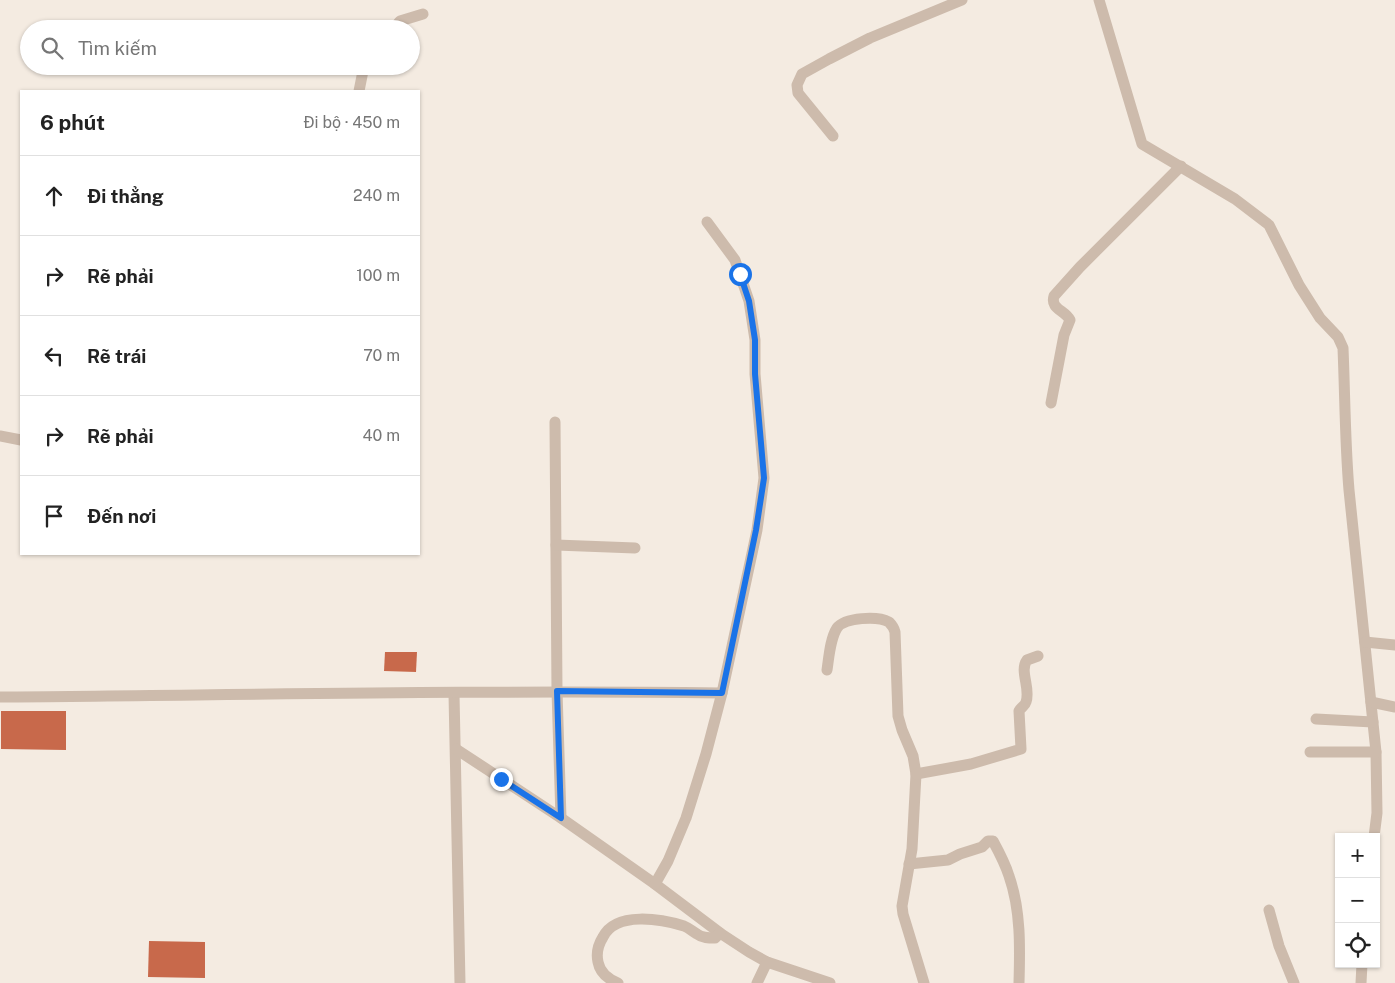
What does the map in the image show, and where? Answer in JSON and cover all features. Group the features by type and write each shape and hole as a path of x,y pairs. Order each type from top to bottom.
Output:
{"street":[{"path":"833,136 798,93 797,85 802,74 870,38 962,0"},
{"path":"1099,0 1142,144 1235,199 1269,225 1310,302 1320,318 1338,337 1341,343 1347,419 1346,456 1376,752 1377,813 1374,833"},
{"path":"403,20 423,14"},
{"path":"359,90 362,75"},
{"path":"1051,403 1064,335 1070,320 1069,317 1055,306 1054,296 1080,267 1182,166"},
{"path":"655,884 668,861 686,818 706,754 722,693 756,530 764,478 755,374 755,340 749,301 735,260 707,222"},
{"path":"555,422 557,691 561,818"},
{"path":"0,436 20,440"},
{"path":"556,545 635,548"},
{"path":"827,670 834,634 837,628 844,622 878,619 888,622 893,626 895,632 898,716 913,756 916,774 914,828 902,906 924,983"},
{"path":"1365,642 1395,645"},
{"path":"916,774 971,764 1021,749 1019,711 1026,703 1028,691 1024,665 1027,660 1038,656"},
{"path":"0,697 454,694 557,691 722,693"},
{"path":"454,694 460,983"},
{"path":"1371,702 1395,707"},
{"path":"1316,719 1372,722"},
{"path":"456,750 561,818 655,884 720,933 767,962 830,983"},
{"path":"1310,752 1376,752"},
{"path":"909,864 948,860 982,847 988,841 993,840 1010,877 1015,903 1020,938 1019,983"},
{"path":"1269,910 1279,946 1294,983"},
{"path":"618,983 604,976 598,964 598,945 610,926 627,920 639,919 684,926 708,938 715,938 720,933"},
{"path":"757,983 767,962"},
{"path":"1361,983 1362,968"}],"building":[{"path":"385,652 417,652 416,672 384,671"},
{"path":"1,711 66,711 66,750 1,749"},
{"path":"149,941 205,942 205,978 148,977"}],"route":[{"path":"501,779 561,818 557,691 722,693 756,530 764,478 755,374 755,340 749,301 740,274"}]}
